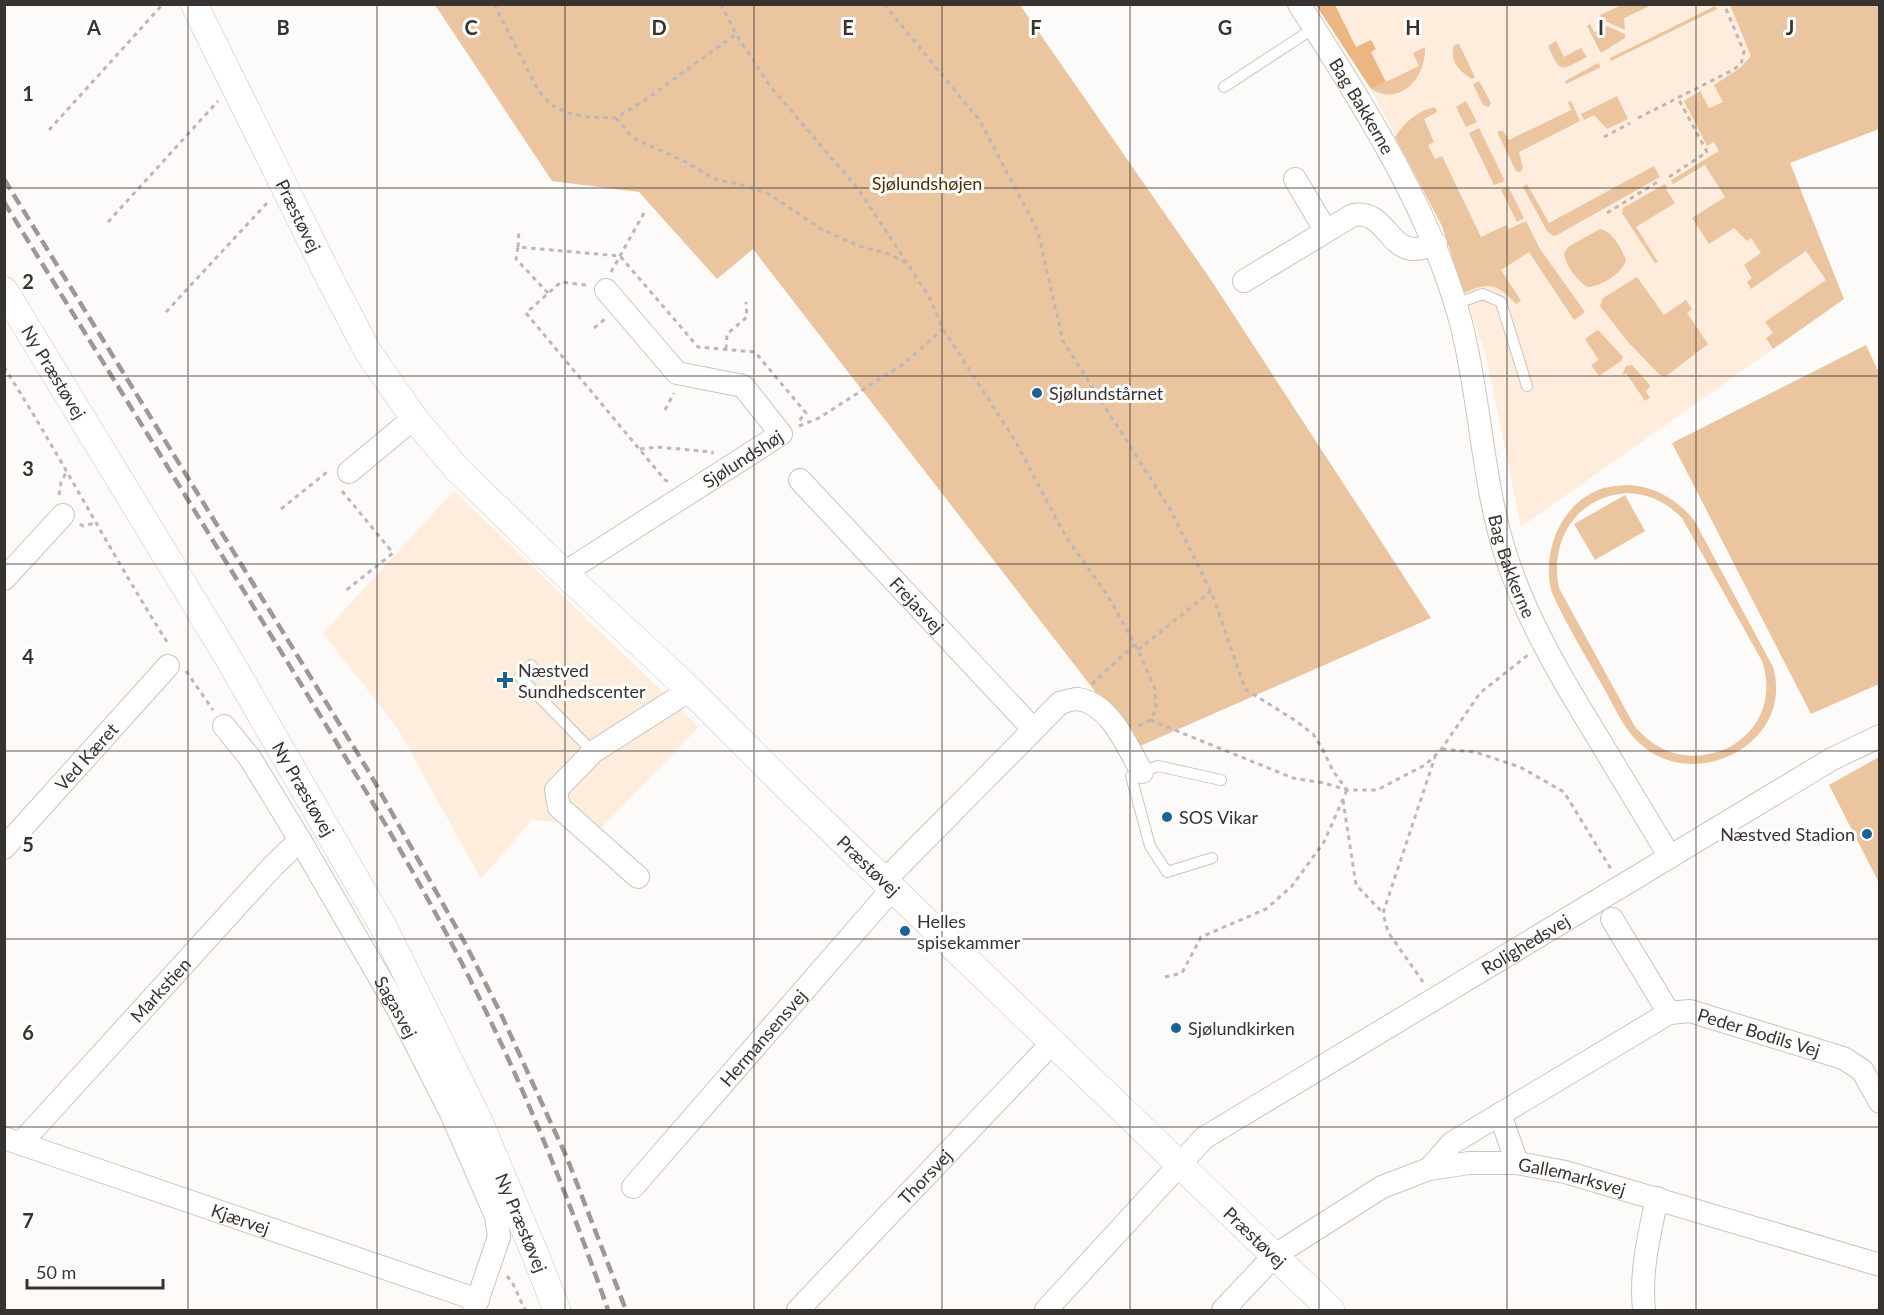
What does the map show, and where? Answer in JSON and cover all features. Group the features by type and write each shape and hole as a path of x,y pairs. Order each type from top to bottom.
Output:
{"street":[{"name":"Præstøvej","path":"194,4 368,352 414,418 457,469 564,573 690,690 1332,1311"},
{"name":"Bag Bakkerne","path":"1299,4 1398,167 1436,244 1455,304 1476,392 1494,512 1508,561 1544,644 1554,666 1670,857"},
{"path":"1295,179 1326,231"},
{"path":"1244,281 1353,215 1364,213 1371,216 1404,248 1415,249 1436,244"},
{"name":"Ny Præstøvej","path":"4,290 227,656 384,928 478,1119 536,1254 557,1311"},
{"name":"Sjølundshøj","path":"564,573 781,434 743,386 677,373 606,290"},
{"path":"341,481 414,418"},
{"name":"Frejasvej","path":"800,480 1033,729"},
{"path":"4,579 63,515"},
{"name":"Ved Kæret","path":"4,848 176,663"},
{"path":"638,877 559,807 556,790 593,752 690,690"},
{"path":"889,884 1060,703 1076,699 1092,703 1104,713 1142,772"},
{"name":"Sagasvej","path":"224,726 250,758 399,1011 451,1113 496,1216 499,1237 476,1305"},
{"name":"Rolighedsvej","path":"1180,1163 1204,1138 1832,759 1880,736"},
{"name":"Markstien","path":"13,1140 300,840"},
{"name":"Hermansensvej","path":"633,1187 889,884"},
{"path":"1430,1169 1452,1143 1669,1012 1612,919"},
{"name":"Peder Bodils Vej","path":"1669,1012 1690,1011 1844,1058 1862,1070 1880,1102"},
{"name":"Thorsvej","path":"798,1311 1053,1042"},
{"path":"1500,1114 1517,1163"},
{"name":"Kjærvej","path":"13,1140 476,1305"},
{"path":"1046,1311 1180,1163"},
{"name":"Gallemarksvej","path":"1223,1311 1275,1255 1382,1187 1430,1169 1470,1163 1517,1163 1565,1172 1880,1265"},
{"path":"1644,1311 1642,1297 1645,1255 1657,1198"}],"lane":[{"path":"1224,87 1314,28"},
{"path":"1455,304 1483,294 1501,302 1527,386"},
{"path":"531,665 520,677 593,752"},
{"path":"1212,858 1167,872 1150,846 1131,777 1158,766 1221,780"}],"path":[{"path":"49,130 163,4"},
{"path":"494,4 538,90 550,104 567,113 587,117 616,118 648,98 736,34"},
{"path":"721,4 736,34 770,86 858,189 908,264 929,297 944,328 1013,437 1066,537 1108,596 1135,644 1155,689 1156,710 1150,720 1138,726 1115,727"},
{"path":"884,4 980,121 1038,232 1063,341 1170,509 1211,591 1245,689 1313,734 1333,771 1347,790"},
{"path":"1638,118 1741,64 1744,52 1724,4"},
{"path":"108,222 233,84"},
{"path":"1669,177 1707,152 1678,98"},
{"path":"616,118 633,138 684,161 717,180 767,193 823,230 859,246 889,254 908,264"},
{"path":"1604,137 1630,123"},
{"path":"1607,213 1659,181"},
{"path":"165,312 283,185"},
{"path":"644,213 610,274 606,290 596,286 561,282 526,312 665,480 675,485 684,496"},
{"path":"519,229 516,259 548,293"},
{"path":"518,247 620,256 698,347 755,352 806,413 791,429 819,418 903,364 944,328"},
{"path":"726,350 727,334 747,317 746,302"},
{"path":"4,367 30,408 176,663 224,726"},
{"path":"640,449 657,447 712,452 724,470"},
{"path":"63,515 59,498 61,482 66,472"},
{"path":"281,509 327,472 341,481 393,553 344,592"},
{"path":"1138,650 1211,591"},
{"path":"1076,699 1135,644"},
{"path":"1150,720 1293,778 1324,783 1347,790 1377,790 1425,765 1442,749 1480,693 1544,644"},
{"path":"1442,749 1474,752 1520,767 1564,792 1621,885"},
{"path":"1383,913 1435,756"},
{"path":"1165,977 1182,973 1201,937 1266,909 1292,886 1324,842 1347,790"},
{"path":"1343,800 1356,885 1383,913 1388,932 1434,998"},
{"path":"489,1268 507,1276 525,1311"}],"shaded area":[{"path":"1316,5 1730,5 1844,299 1521,527 1486,356 1442,226 1371,89"},
{"path":"1316,5 1335,5 1356,47 1371,40 1376,49 1371,52 1386,82 1371,89"},
{"name":"Næstved Sundhedscenter","path":"454,491 699,727 587,843 558,822 532,820 481,879 398,729 323,633"}],"green space":[{"name":"Sjølundshøjen","path":"435,5 1020,5 1211,280 1431,618 1138,747 753,249 717,279 639,192 552,181"},
{"path":"1622,5 1652,5 1624,18 1625,30 1603,20 1600,15"},
{"path":"1730,5 1879,5 1879,129 1790,163 1844,299 1773,349 1766,338 1773,333 1765,322 1826,280 1806,251 1751,289 1747,282 1752,278 1744,265 1761,253 1751,238 1747,241 1734,228 1709,244 1692,218 1725,197 1705,165 1673,184 1671,180 1719,151 1714,142 1707,146 1684,101 1700,91 1709,108 1723,102 1714,85 1740,68 1751,56"},
{"path":"1715,6 1717,9 1611,61 1610,58"},
{"path":"1590,24 1594,32 1607,26 1625,34 1625,38 1601,53 1587,26"},
{"path":"1556,41 1564,57 1581,48 1587,57 1562,67 1556,62 1548,46"},
{"path":"1459,44 1475,77 1472,79 1459,69 1454,61 1454,45"},
{"path":"1425,47 1421,69 1409,86 1401,92 1392,94 1382,94 1371,89 1419,66 1413,53"},
{"path":"1598,63 1601,67 1566,84 1565,81"},
{"path":"1479,81 1491,103 1489,107 1483,105 1473,84"},
{"path":"1617,96 1628,119 1607,129 1594,115 1584,120 1581,114"},
{"path":"1466,101 1477,122 1466,127 1456,107"},
{"path":"1571,101 1580,121 1519,152 1523,168 1520,172 1516,171 1498,131 1503,131 1509,140 1571,110 1568,102"},
{"path":"1435,107 1437,112 1424,119 1434,142 1428,145 1435,159 1442,156 1481,237 1506,225 1509,229 1526,221 1540,249 1585,312 1574,320 1529,252 1501,270 1521,301 1516,304 1504,292 1493,286 1480,287 1464,293 1442,226 1395,137 1412,118"},
{"path":"1479,128 1505,181 1494,185 1469,133"},
{"path":"1654,166 1660,177 1553,236 1547,231 1523,187 1527,184 1549,223"},
{"path":"1665,184 1675,203 1636,227 1658,262 1655,263 1622,213 1623,208"},
{"path":"1508,186 1524,218 1517,222 1501,190"},
{"path":"1600,229 1613,237 1626,259 1621,269 1611,278 1598,285 1587,287 1572,272 1564,254 1568,247"},
{"path":"1637,277 1664,315 1686,300 1692,309 1687,313 1708,344 1665,377 1659,374 1628,342 1600,306 1603,298"},
{"path":"1598,330 1623,357 1621,361 1599,376 1591,365 1599,360 1585,339"},
{"path":"1866,345 1880,375 1879,684 1811,714 1672,443"},
{"path":"1632,365 1649,384 1650,387 1646,391 1650,398 1645,401 1626,373 1622,375 1626,366"},
{"path":"1628,485 1647,488 1665,495 1694,520 1773,667 1776,694 1769,718 1755,738 1735,753 1712,762 1687,764 1662,758 1633,737 1569,628 1552,593 1549,578 1551,548 1563,520 1583,498 1596,491 1612,486","holes":["1627,493 1657,500 1670,507 1682,518 1762,661 1766,690 1761,714 1747,734 1727,748 1704,755 1679,754 1655,745 1634,725 1559,588 1558,553 1570,524 1594,502 1609,496"]},
{"path":"1625,495 1645,531 1595,560 1574,524"},
{"name":"Næstved Stadion","path":"1879,757 1879,883 1829,785"}],"railway":[{"path":"4,179 369,772 466,945 500,1012 567,1158 626,1310"},
{"path":"4,202 336,741 454,948 498,1036 538,1126 608,1310"}],"place":[{"name":"Sjølundstårnet","path":"1037,393"},
{"name":"Næstved Sundhedscenter","path":"505,680"},
{"name":"SOS Vikar","path":"1167,817"},
{"name":"Næstved Stadion","path":"1867,834"},
{"name":"Helles spisekammer","path":"905,931"},
{"name":"Sjølundkirken","path":"1176,1028"}]}
